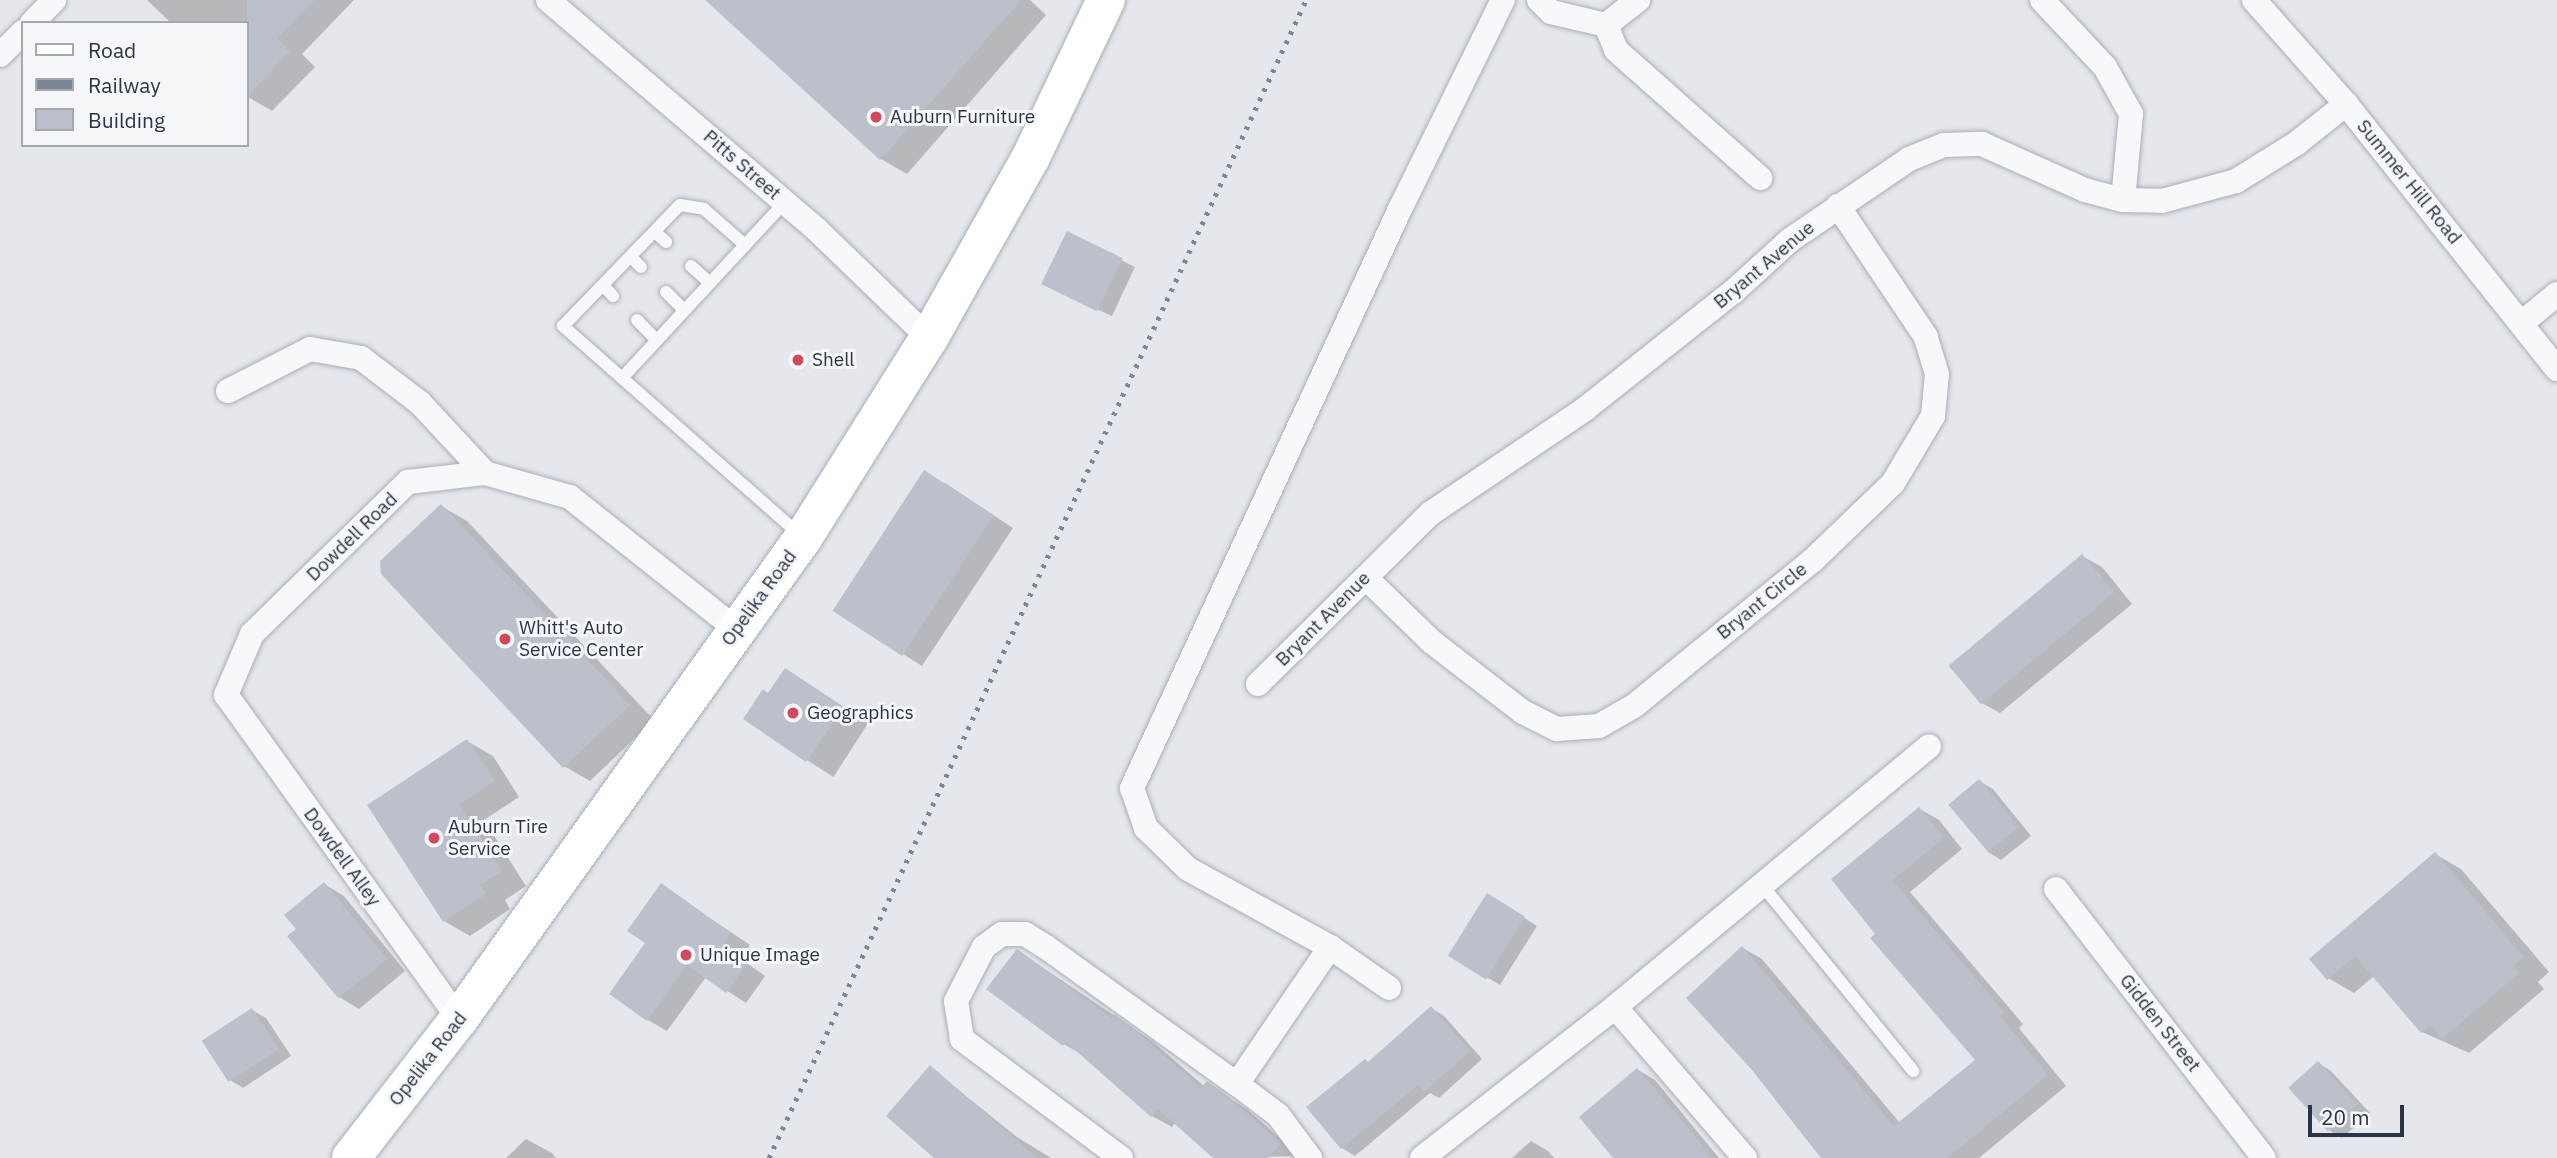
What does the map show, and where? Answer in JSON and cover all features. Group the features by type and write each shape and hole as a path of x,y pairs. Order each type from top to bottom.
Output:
{"main road":[{"name":"Opelika Road","path":"351,1158 459,1019 803,538 929,338 1031,158 1105,0"}],"street":[{"path":"34,21 54,0"},
{"name":"Pitts Street","path":"548,0 785,202 929,338"},
{"path":"1390,988 1330,947 1188,869 1146,828 1132,788 1401,207 1503,0"},
{"path":"1539,0 1551,12 1606,25"},
{"path":"1606,25 1638,0"},
{"path":"2042,0 2105,67 2132,114 2123,200"},
{"name":"Summer Hill Road","path":"2254,0 2346,104 2523,322 2557,369"},
{"path":"1606,25 1616,50 1760,178"},
{"path":"0,55 21,34"},
{"name":"Bryant Avenue","path":"1258,684 1431,513 1586,409 1734,291 1790,240 1909,159 1944,145 1982,144 2085,190 2123,200 2162,201 2236,181 2297,143 2346,104"},
{"name":"Bryant Circle","path":"1366,578 1432,642 1523,712 1558,729 1599,726 1634,706 1812,561 1893,483 1933,416 1937,374 1926,337 1838,206"},
{"path":"2523,322 2557,294"},
{"path":"228,391 310,349 361,358 420,403 485,473"},
{"name":"Dowdell Road","path":"226,695 252,634 408,482 485,473 570,497 736,629"},
{"name":"Dowdell Alley","path":"226,695 459,1019"},
{"path":"1422,1158 1615,1007 1929,746"},
{"name":"Gidden Street","path":"2056,888 2264,1158"},
{"path":"1121,1158 962,1039 956,1001 973,963 984,947 1002,934 1025,934 1237,1084 1278,1115 1311,1158"},
{"path":"1237,1084 1330,947"},
{"path":"1615,1007 1745,1158"}],"lane":[{"path":"622,378 785,202"},
{"path":"745,245 704,209 680,205 563,326 803,538"},
{"path":"655,232 666,242"},
{"path":"631,257 641,267"},
{"path":"691,265 709,282"},
{"path":"603,285 613,296"},
{"path":"666,292 684,310"},
{"path":"637,320 656,340"},
{"path":"1762,885 1913,1071"}],"building":[{"path":"247,0 314,0 277,38 290,51 248,95 248,21"},
{"name":"Auburn Furniture","path":"705,0 1021,0 880,160"},
{"path":"1067,231 1123,258 1097,311 1041,284"},
{"path":"924,470 994,515 902,656 833,611"},
{"name":"Whitt's Auto Service Center","path":"441,504 630,705 563,768 381,574 380,561"},
{"path":"2082,554 2114,592 1981,704 1949,666"},
{"name":"Geographics","path":"785,668 844,707 806,762 743,719 763,689 768,693"},
{"name":"Auburn Tire Service","path":"467,739 495,781 459,805 502,871 480,885 486,894 443,922 367,805"},
{"path":"1979,779 2019,826 1988,852 1948,805"},
{"path":"1919,807 1944,838 1892,880 2005,1013 2000,1016 2048,1075 1947,1158 1821,1158 1752,1070 1686,998 1742,946 1894,1126 1975,1060 1870,938 1875,934 1831,879"},
{"path":"2435,852 2524,957 2513,966 2519,973 2442,1039 2430,1025 2421,1033 2355,956 2327,980 2309,959"},
{"path":"324,882 387,959 338,998 287,936 296,929 284,915"},
{"name":"Unique Image","path":"661,883 731,933 722,946 747,964 726,993 687,965 647,1021 609,994 645,943 627,931"},
{"path":"1487,893 1525,917 1486,980 1448,956"},
{"path":"1017,949 1112,1018 1114,1014 1132,1027 1201,1088 1207,1081 1228,1096 1281,1144 1268,1158 1213,1158 1158,1109 1151,1117 1066,1042 1063,1046 986,989"},
{"path":"1431,1006 1470,1051 1424,1092 1418,1085 1341,1149 1306,1107 1365,1059 1368,1062"},
{"path":"252,1008 279,1049 228,1082 202,1041"},
{"path":"2318,1061 2357,1105 2328,1132 2288,1088"},
{"path":"930,1065 1037,1158 934,1158 886,1116"},
{"path":"1637,1068 1711,1158 1613,1158 1579,1117"}],"railway":[{"path":"769,1158 1306,0"}],"place":[{"name":"Auburn Furniture","path":"876,117"},
{"name":"Shell","path":"798,360"},
{"name":"Whitt's Auto Service Center","path":"505,639"},
{"name":"Geographics","path":"793,713"},
{"name":"Auburn Tire Service","path":"434,838"},
{"name":"Unique Image","path":"686,955"}]}
